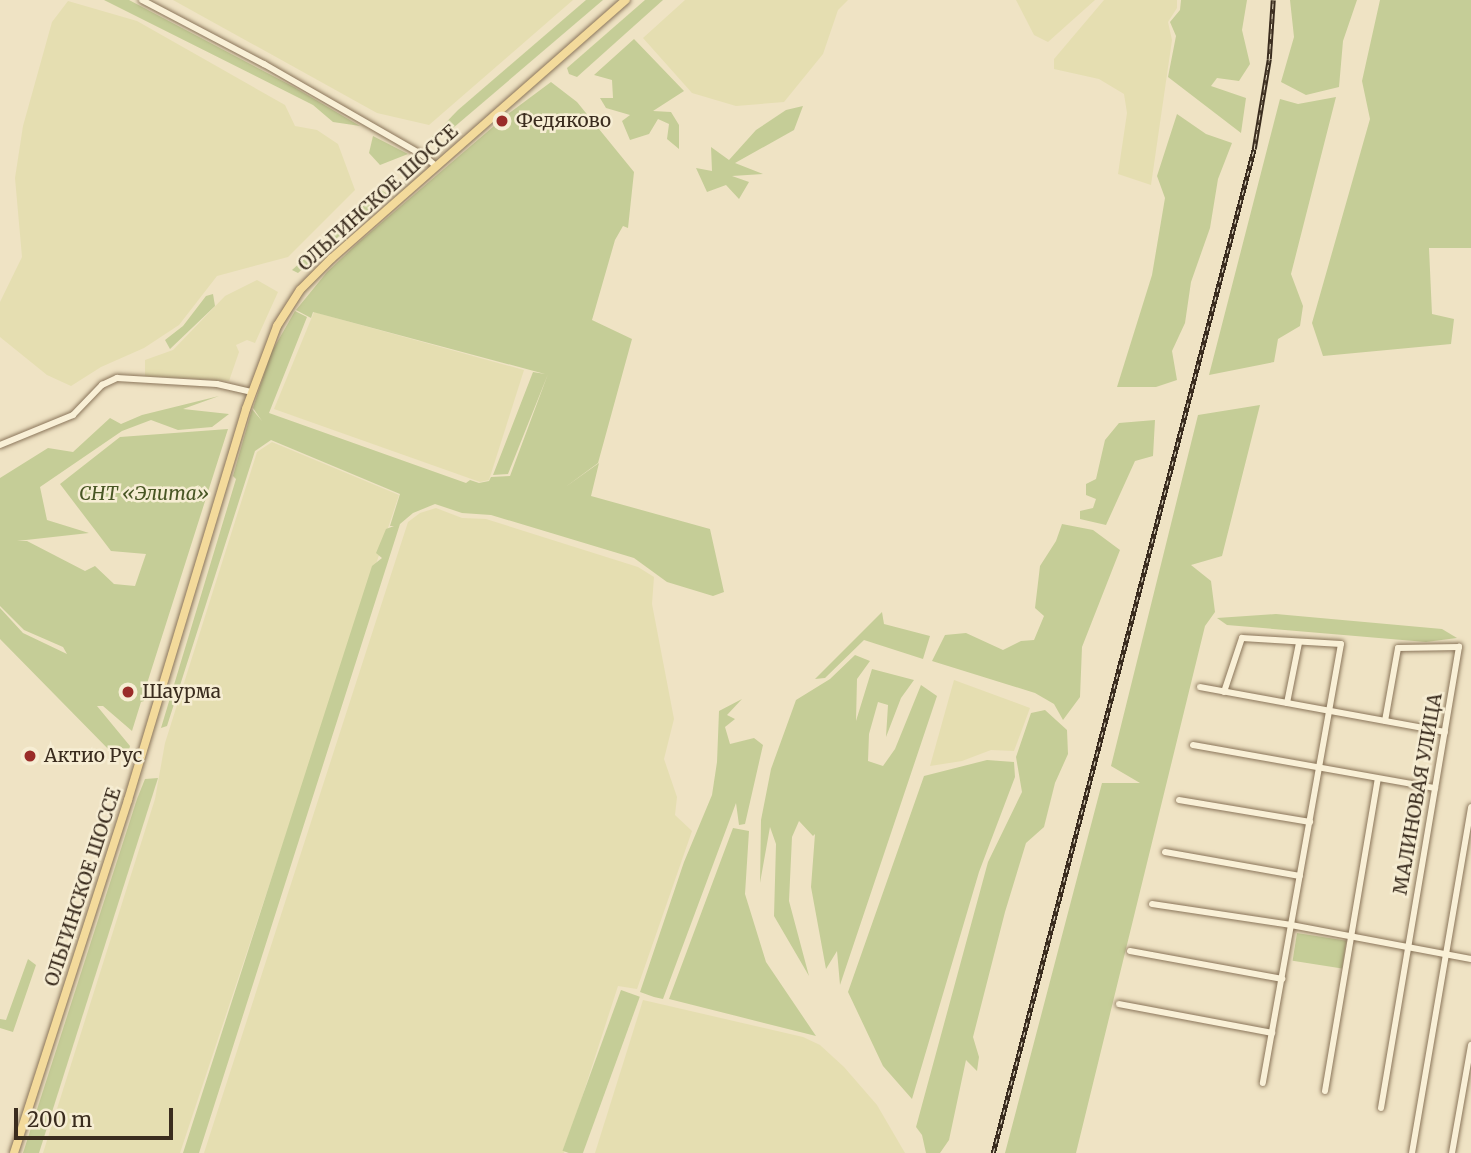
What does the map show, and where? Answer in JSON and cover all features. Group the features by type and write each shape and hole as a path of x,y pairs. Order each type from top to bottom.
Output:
{"main road":[{"name":"ОЛЬГИНСКОЕ ШОССЕ","path":"14,1153 128,800 252,392 277,326 300,290 436,166 626,0"}],"street":[{"path":"142,0 264,64 424,156 436,166"},
{"path":"0,445 73,415 102,385 117,378 217,384 252,392"},
{"path":"1224,692 1242,638 1341,644 1264,1083"},
{"path":"1287,703 1299,642"},
{"name":"МАЛИНОВАЯ УЛИЦА","path":"1381,1108 1459,647 1398,648 1385,721"},
{"path":"1200,687 1445,732"},
{"path":"1193,746 1435,788"},
{"path":"1325,1091 1378,779"},
{"path":"1179,800 1310,822"},
{"path":"1412,1153 1471,807"},
{"path":"1165,852 1300,876"},
{"path":"1152,904 1292,925 1471,959"},
{"path":"1130,951 1282,979"},
{"path":"1119,1004 1272,1033"},
{"path":"1452,1153 1471,1045"}],"shaded area":[{"path":"173,0 573,0 429,125 377,113"},
{"path":"685,0 848,0 838,10 823,54 784,102 736,106 692,93 643,38"},
{"path":"1016,0 1095,0 1048,42 1034,35"},
{"path":"1104,0 1177,0 1177,8 1168,22 1172,40 1151,185 1118,174 1127,113 1124,94 1099,79 1054,69 1054,59"},
{"path":"68,1 137,21 285,105 295,126 317,130 338,144 355,190 288,257 217,276 179,325 144,348 101,367 71,386 47,375 0,337 0,302 22,257 15,178 23,126 52,22"},
{"path":"257,280 278,292 255,343 247,340 236,345 239,352 229,381 145,376 145,360 173,350 225,296"},
{"path":"314,312 524,370 489,480 480,482 274,409"},
{"path":"272,442 399,495 180,1153 43,1153 155,799 165,743 257,452"},
{"path":"436,508 462,518 486,519 638,567 654,577 652,604 674,719 664,759 677,797 675,815 692,831 637,989 618,986 564,1153 204,1153 408,522 420,513"},
{"path":"954,680 1030,708 1014,751 991,750 962,761 930,766"},
{"path":"643,1000 803,1037 820,1045 844,1067 877,1105 905,1153 595,1153"}],"green space":[{"path":"104,0 129,0 294,87 360,126 333,122 313,105"},
{"path":"586,0 603,0 446,134 431,138 458,110"},
{"path":"645,0 663,0 577,77 569,74 567,68"},
{"path":"1181,0 1247,0 1242,30 1250,64 1239,81 1217,78 1211,86 1246,98 1241,133 1168,77 1176,36 1170,22 1180,10"},
{"path":"1290,0 1357,0 1343,41 1339,87 1306,95 1281,82 1294,37"},
{"path":"1380,0 1471,0 1471,248 1429,248 1432,314 1454,319 1451,344 1323,356 1312,323 1370,119 1362,81"},
{"path":"634,39 684,91 653,111 671,112 679,125 679,149 667,139 669,124 658,119 649,134 630,140 622,121 630,115 606,108 600,98 613,98 612,80 594,75"},
{"path":"551,82 577,102 634,172 628,228 623,226 615,240 592,320 632,339 598,463 564,488 599,463 591,496 710,529 724,592 713,596 667,582 634,558 491,515 462,513 435,504 413,513 400,524 199,1153 183,1153 372,566 382,558 376,553 386,529 394,526 390,526 400,494 271,440 255,451 167,726 161,728 236,479 233,476 252,409 262,421 253,408 271,353 295,311 307,317 269,413 466,483 470,480 479,483 489,481 491,477 510,476 548,374 508,474 493,475 533,372 545,374 313,312 311,318 296,310 327,272 359,242 494,126 499,126 505,120 504,117"},
{"path":"1336,97 1291,274 1303,306 1300,326 1278,339 1274,362 1209,375 1280,99 1298,104"},
{"path":"803,106 794,130 735,163 763,174 732,176 749,182 739,199 726,185 707,192 696,168 712,171 711,147 729,160 756,130 786,110"},
{"path":"1177,114 1206,134 1232,143 1218,179 1210,228 1191,282 1185,323 1172,351 1177,380 1156,387 1117,387 1152,275 1165,198 1157,176"},
{"path":"373,136 408,154 380,165 369,153"},
{"path":"381,190 388,194 298,273 292,270"},
{"path":"213,294 215,306 170,349 165,340 183,326 206,296"},
{"name":"СНТ «Элита»","path":"219,396 183,409 229,414 212,427 178,430 151,420 122,431 40,487 47,520 89,533 17,541 27,541 85,571 95,566 114,584 135,586 146,554 111,551 60,484 120,437 228,429 144,693 144,701 141,702 132,731 103,706 97,706 130,746 127,758 115,756 0,639 0,608 23,633 67,654 63,647 24,630 0,606 0,478 48,448 73,452 110,418 121,424 142,415"},
{"path":"1260,405 1222,556 1191,565 1211,581 1215,612 1205,626 1076,1153 1005,1153 1102,783 1140,783 1111,766 1198,415"},
{"path":"1155,420 1153,456 1135,461 1106,525 1080,519 1080,511 1093,508 1096,499 1086,495 1086,484 1096,479 1105,440 1119,423"},
{"path":"1062,524 1093,530 1120,550 1082,647 1080,697 1063,720 1054,704 1035,693 932,661 945,635 966,633 1003,650 1021,641 1034,640 1044,616 1035,608 1040,566 1056,541"},
{"path":"882,612 884,624 930,636 923,659 864,640 825,678 815,679"},
{"path":"1276,614 1442,629 1457,638 1426,642 1227,625 1217,618"},
{"path":"855,655 870,661 857,679 856,721 872,669 914,680 901,698 886,737 888,705 878,702 869,734 868,761 883,766 895,749 921,685 937,696 840,985 837,951 826,969 811,887 815,834 813,836 799,821 792,837 789,901 809,976 774,916 776,844 770,827 760,883 761,820 771,769 796,700 830,679"},
{"path":"742,699 727,715 735,719 725,727 730,744 754,738 763,745 745,824 739,825 736,803 663,999 654,997 640,992 684,862 712,795 717,762 719,711"},
{"path":"1045,710 1067,730 1068,754 1055,783 1044,827 1026,843 1005,912 973,1037 979,1057 977,1071 966,1060 949,1140 940,1153 926,1153 922,1135 916,1127 988,862 1022,792 1016,757 1031,713"},
{"path":"987,760 1014,762 1015,777 979,872 912,1099 883,1066 848,992 924,776"},
{"path":"158,778 39,1153 23,1153 137,799 145,779"},
{"path":"733,828 749,831 745,894 766,962 816,1036 669,999"},
{"path":"1297,933 1346,941 1342,968 1293,961"},
{"path":"28,959 36,965 13,1032 0,1028 0,1019 6,1020"},
{"path":"621,990 640,997 583,1153 563,1151"}],"railway":[{"path":"993,1153 1254,149 1269,59 1273,0"}],"place":[{"name":"Федяково","path":"502,121"},
{"name":"Шаурма","path":"128,692"},
{"name":"Актио Рус","path":"30,756"}]}
